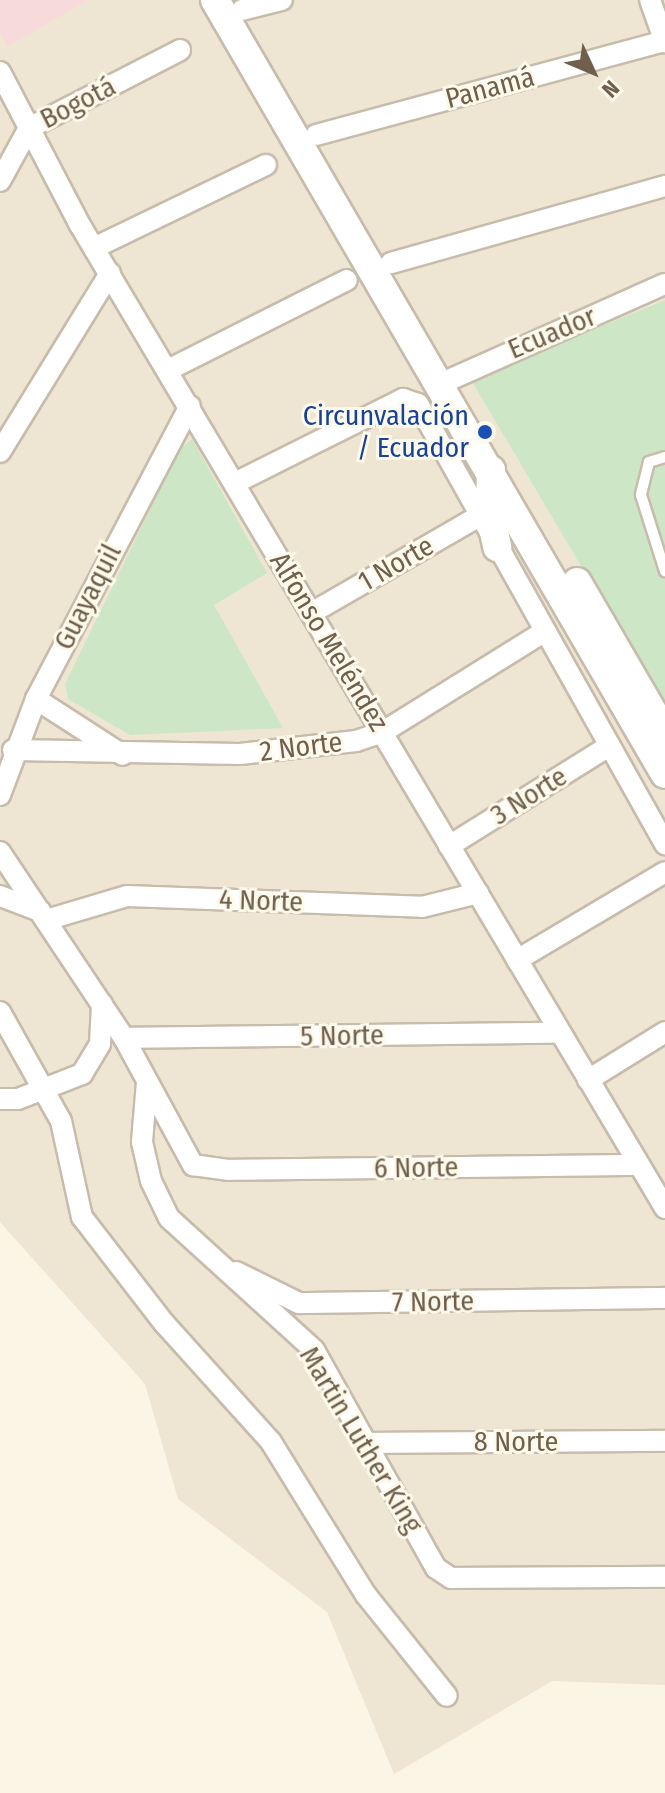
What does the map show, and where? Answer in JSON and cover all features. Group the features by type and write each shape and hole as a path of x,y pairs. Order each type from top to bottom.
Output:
{"main road":[{"path":"215,0 665,733"},
{"path":"239,5 391,263 491,470 665,774"},
{"path":"491,470 490,513 497,547"}],"street":[{"path":"239,5 282,0"},
{"path":"650,0 665,41"},
{"name":"Panamá","path":"316,135 665,41"},
{"name":"Bogotá","path":"0,181 29,128 180,50"},
{"name":"Alfonso Meléndez","path":"0,72 94,248 313,612 638,1165 662,1198"},
{"path":"94,248 266,165"},
{"path":"391,263 665,186"},
{"path":"0,452 110,273"},
{"path":"168,370 347,280"},
{"name":"Ecuador","path":"449,379 665,284"},
{"path":"235,483 403,399 413,401 665,844"},
{"name":"Guayaquil","path":"0,795 13,750 36,699 190,406"},
{"name":"1 Norte","path":"313,612 479,516"},
{"name":"2 Norte","path":"13,750 123,755 312,749 383,732 545,631"},
{"path":"36,699 123,755"},
{"name":"3 Norte","path":"449,846 609,746"},
{"path":"0,852 124,1038 147,1082"},
{"path":"517,960 665,872"},
{"name":"4 Norte","path":"43,916 127,896 422,907 478,893"},
{"path":"0,896 43,916"},
{"path":"0,1099 43,1091 82,1074 93,1061 100,1044 102,1004"},
{"path":"0,1012 61,1121 82,1217 164,1323 271,1442 366,1595 447,1696"},
{"path":"588,1080 665,1032"},
{"name":"5 Norte","path":"124,1038 560,1033"},
{"name":"6 Norte","path":"147,1082 193,1165 228,1170 638,1165"},
{"name":"Martin Luther King","path":"147,1082 142,1142 151,1181 169,1218 314,1350 436,1568 451,1578 665,1577"},
{"name":"7 Norte","path":"211,1259 299,1303 665,1298"},
{"name":"8 Norte","path":"367,1443 665,1441"}],"lane":[{"path":"665,457 649,462 641,495 665,571"}],"shaded area":[{"path":"0,0 665,0 665,300 472,381 665,708 665,1685 552,1681 394,1774 327,1612 178,1499 145,1384 0,1222"},
{"path":"0,0 88,0 7,47 0,33"}],"green space":[{"path":"665,300 665,708 471,380"},
{"path":"192,439 267,573 214,605 283,728 130,735 68,699 65,684 179,450"}],"place":[{"name":"Circunvalación / Ecuador","path":"485,432"}]}
